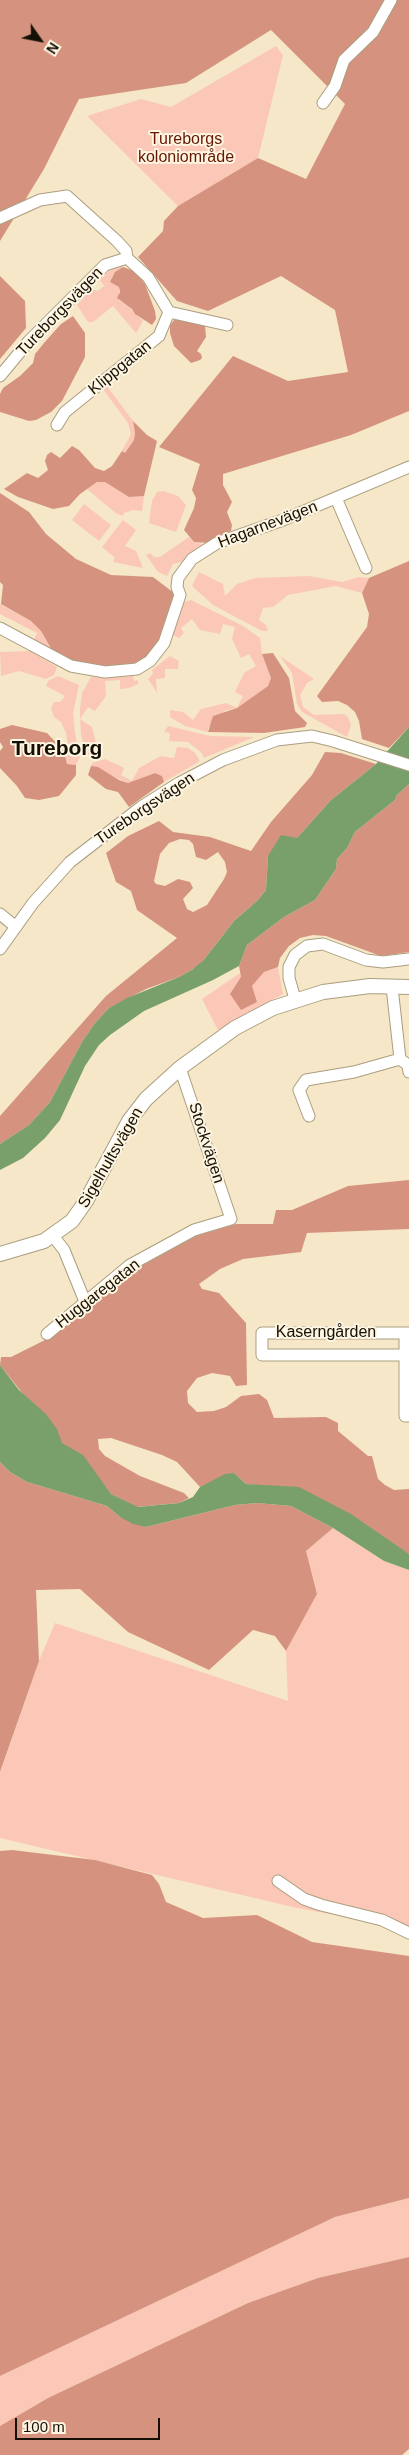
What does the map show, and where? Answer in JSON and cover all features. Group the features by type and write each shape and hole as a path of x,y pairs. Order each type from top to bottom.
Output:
{"street":[{"path":"324,103 335,86 344,60 373,32 391,0"},
{"path":"0,218 40,200 67,196 126,251 127,258 148,277 169,312 227,326"},
{"name":"Tureborgsvägen","path":"0,376 29,341 105,265 127,258"},
{"name":"Klippgatan","path":"57,425 65,412 159,336 169,312"},
{"name":"Hagarnevägen","path":"0,628 71,666 105,672 137,669 157,654 164,643 180,595 177,587 178,578 192,559 217,543 283,520 409,468"},
{"path":"336,498 366,568"},
{"name":"Tureborgsvägen","path":"0,949 51,881 70,862 141,808 201,771 250,749 288,737 322,738 409,765"},
{"path":"0,914 16,927"},
{"path":"295,999 288,967 294,954 307,946 323,944 366,960 383,962 409,959"},
{"path":"392,987 400,1059 408,1065 409,1072"},
{"name":"Sigelhultsvägen","path":"0,1254 53,1236 68,1225 79,1212 140,1106 158,1086 180,1068 247,1021 295,999 345,988 409,987"},
{"path":"309,1116 299,1090 306,1080 354,1072 400,1059"},
{"name":"Stockvägen","path":"180,1068 231,1219"},
{"name":"Huggaregatan","path":"47,1334 86,1304 130,1265 194,1230 231,1219"},
{"path":"53,1236 64,1250 86,1304"},
{"name":"Kaserngården","path":"407,1333 262,1333 262,1355 407,1355"},
{"path":"407,1333 407,1416"},
{"path":"278,1881 304,1899 390,1924 409,1933"}],"green space":[{"name":"Tureborgs koloniområde","path":"276,46 283,55 258,158 178,206 87,116 141,99 171,107"},
{"path":"120,265 123,267 112,277 119,287 119,301 126,304 143,321 136,333 113,306 93,322 88,322 77,305 91,289 98,291 104,286 100,280 114,266"},
{"path":"107,386 133,421 134,440 125,454 122,451 131,434 128,423 103,389"},
{"path":"97,482 105,482 129,497 144,496 142,511 133,510 124,513 123,516 117,514 87,489"},
{"path":"163,491 178,496 186,505 176,532 149,523 152,501 157,492"},
{"path":"84,504 111,525 99,541 72,520"},
{"path":"123,520 136,530 125,546 136,551 143,568 113,562 115,558 102,547"},
{"path":"189,537 194,542 203,544 185,561 173,564 167,576 158,572 146,555 150,553 154,557 160,557"},
{"path":"199,572 223,584 225,596 237,584 255,578 309,576 342,582 359,577 369,578 362,593 336,586 288,595 273,607 263,608 259,620 266,625 268,631 262,631 213,605 192,586"},
{"path":"191,600 243,626 260,638 262,654 271,678 268,686 237,708 243,696 235,692 244,673 256,666 249,654 241,658 232,639 235,627 223,624 220,634 200,630 192,619 181,628 184,633 179,638 173,635 181,606 184,602"},
{"path":"0,604 31,621 41,631 52,650 34,640 37,633 0,614"},
{"path":"30,651 57,667 54,675 46,679 19,671 1,676 0,652"},
{"path":"170,656 179,661 178,669 165,669 165,678 156,679 157,693 148,679 153,674 152,670"},
{"path":"280,656 314,679 307,683 300,695 303,707 314,715 344,714 348,717 351,725 347,737 302,712 297,704 292,673"},
{"path":"58,676 79,685 73,713 80,757 76,765 67,764 64,751 68,746 66,733 61,722 54,717 51,708 54,702 60,702 65,696 46,686 48,681"},
{"path":"133,676 134,681 138,680 138,684 120,689 120,680 105,681 106,696 95,711 88,707 80,719 82,693 91,677"},
{"path":"226,703 237,708 226,710 208,728 208,732 185,726 170,717 170,710 183,712 193,720 201,709"},
{"path":"80,719 92,727 97,747 89,749 90,754 86,754 81,735"},
{"path":"168,726 210,736 254,737 204,758 201,752 188,742 169,741 170,733 164,732"},
{"path":"177,747 188,748 195,753 200,761 164,782 162,776 155,773 128,783 91,766 92,763 105,759 124,768 121,775 132,781 139,768 161,756 174,758"},
{"path":"278,967 283,994 218,1030 202,999 240,973 241,977 252,986 264,972"},
{"path":"333,1528 384,1561 409,1570 409,1928 297,1908 0,1838 0,1773 39,1661 55,1623 288,1701 286,1651 317,1594 306,1551"},
{"path":"409,2198 409,2257 318,2278 248,2303 48,2398 0,2426 0,2376 335,2217"}],"shaded area":[{"path":"0,0 409,0 409,411 351,435 223,474 223,485 232,502 227,512 232,525 231,531 215,537 209,543 194,542 184,530 194,508 196,498 192,490 200,464 159,447 233,356 288,381 348,372 335,310 281,276 208,311 177,301 138,257 163,231 164,221 178,206 258,158 306,179 345,104 271,30 186,83 79,99 44,169 0,241"},
{"path":"123,267 134,271 145,284 155,311 156,319 152,325 135,314 132,309 117,298 120,292 119,287 110,282 115,272"},
{"path":"0,276 25,301 26,328 0,359"},
{"path":"73,316 85,333 85,357 62,401 51,412 36,420 29,421 0,412 0,394 3,388 20,376 33,363 35,354 44,343 61,324"},
{"path":"175,319 205,325 206,337 197,351 201,354 202,358 200,360 191,363 174,346 170,325"},
{"path":"133,421 147,435 157,441 144,496 129,497 105,482 97,482 80,494 69,506 53,509 18,497 4,489 27,473 38,478 48,470 45,461 47,455 51,452 60,458 72,446 79,450 95,468 104,471 112,466 122,451 125,453 134,440"},
{"path":"0,493 29,512 46,534 76,559 111,575 153,577 174,593 163,639 150,656 130,665 92,666 70,661 52,650 41,631 31,621 1,604 3,585 0,582"},
{"path":"409,561 409,727 389,748 362,739 359,721 355,712 347,705 338,701 322,702 317,696 367,627 369,614 362,593 369,578"},
{"path":"273,653 289,678 295,711 307,723 305,727 264,733 208,732 213,716 237,708 268,686 271,678 262,654"},
{"path":"12,725 47,733 64,751 67,764 76,765 76,775 59,796 39,800 25,798 17,786 0,768 0,751 3,747 0,742 0,729"},
{"path":"409,727 409,784 397,795 395,800 355,832 347,848 337,859 336,869 315,900 284,917 247,945 239,966 213,980 144,1011 110,1035 99,1045 85,1066 60,1120 45,1138 23,1158 0,1170 0,1144 29,1125 50,1102 82,1042 95,1023 109,1008 127,998 179,977 199,966 234,921 257,901 266,890 268,856 281,835 297,838 331,800 376,764"},
{"path":"325,752 341,753 376,764 331,800 297,838 268,856 266,890 257,901 234,921 199,966 179,977 146,989 109,1008 95,1023 82,1042 50,1102 29,1125 0,1144 0,1116 106,996 177,938 137,910 131,891 116,882 106,853 128,836 159,821 173,832 210,837 251,851 271,822 312,775","holes":["180,839 189,840 193,844 196,857 206,860 218,852 225,862 227,872 207,905 193,912 187,909 183,899 193,888 190,882 178,879 165,886 156,884 154,881 160,854 169,843"]},
{"path":"91,766 98,767 119,780 128,783 155,773 162,776 164,782 129,807 118,792 106,789 88,775"},
{"path":"409,784 409,952 381,956 326,936 313,935 300,938 289,946 280,958 278,967 264,972 252,986 257,1002 241,1010 230,994 241,977 239,966 247,945 284,917 315,900 336,869 337,859 347,848 355,832 395,800 397,795"},
{"path":"409,1180 409,1229 307,1233 301,1252 243,1259 220,1269 199,1284 202,1289 219,1293 246,1323 247,1385 236,1386 230,1376 212,1373 197,1378 187,1391 188,1403 197,1412 214,1411 226,1407 241,1396 259,1394 267,1400 274,1418 326,1417 338,1423 338,1431 368,1456 372,1456 378,1479 394,1490 409,1489 409,1554 255,1485 246,1484 234,1473 200,1487 177,1462 111,1438 98,1439 99,1449 105,1456 140,1476 184,1493 189,1498 179,1503 137,1507 111,1494 89,1466 62,1443 0,1365 1,1357 11,1357 55,1335 132,1271 196,1236 236,1224 273,1224 276,1210 292,1210 348,1186"},
{"path":"0,1365 19,1390 46,1414 57,1429 62,1443 83,1455 111,1494 138,1507 179,1503 193,1497 200,1487 225,1474 234,1473 246,1484 299,1487 351,1514 409,1554 409,1570 384,1561 333,1528 291,1506 257,1503 235,1505 146,1527 133,1524 120,1517 107,1506 27,1482 10,1472 0,1462"},
{"path":"0,1462 10,1472 27,1482 107,1506 120,1517 146,1527 235,1505 257,1503 291,1506 333,1528 306,1551 317,1594 286,1651 275,1636 253,1630 209,1670 128,1632 80,1589 36,1590 39,1661 0,1772"},
{"path":"12,1850 95,1860 152,1875 159,1884 166,1902 203,1918 257,1915 312,1942 409,1956 409,2198 335,2217 0,2376 0,1851"},
{"path":"409,2257 409,2449 402,2455 0,2455 0,2426 48,2398 248,2303 318,2278"}],"waterway":[{"path":"201,974 214,964 244,931"}],"district":[{"name":"Tureborg","path":"57,749"}]}
